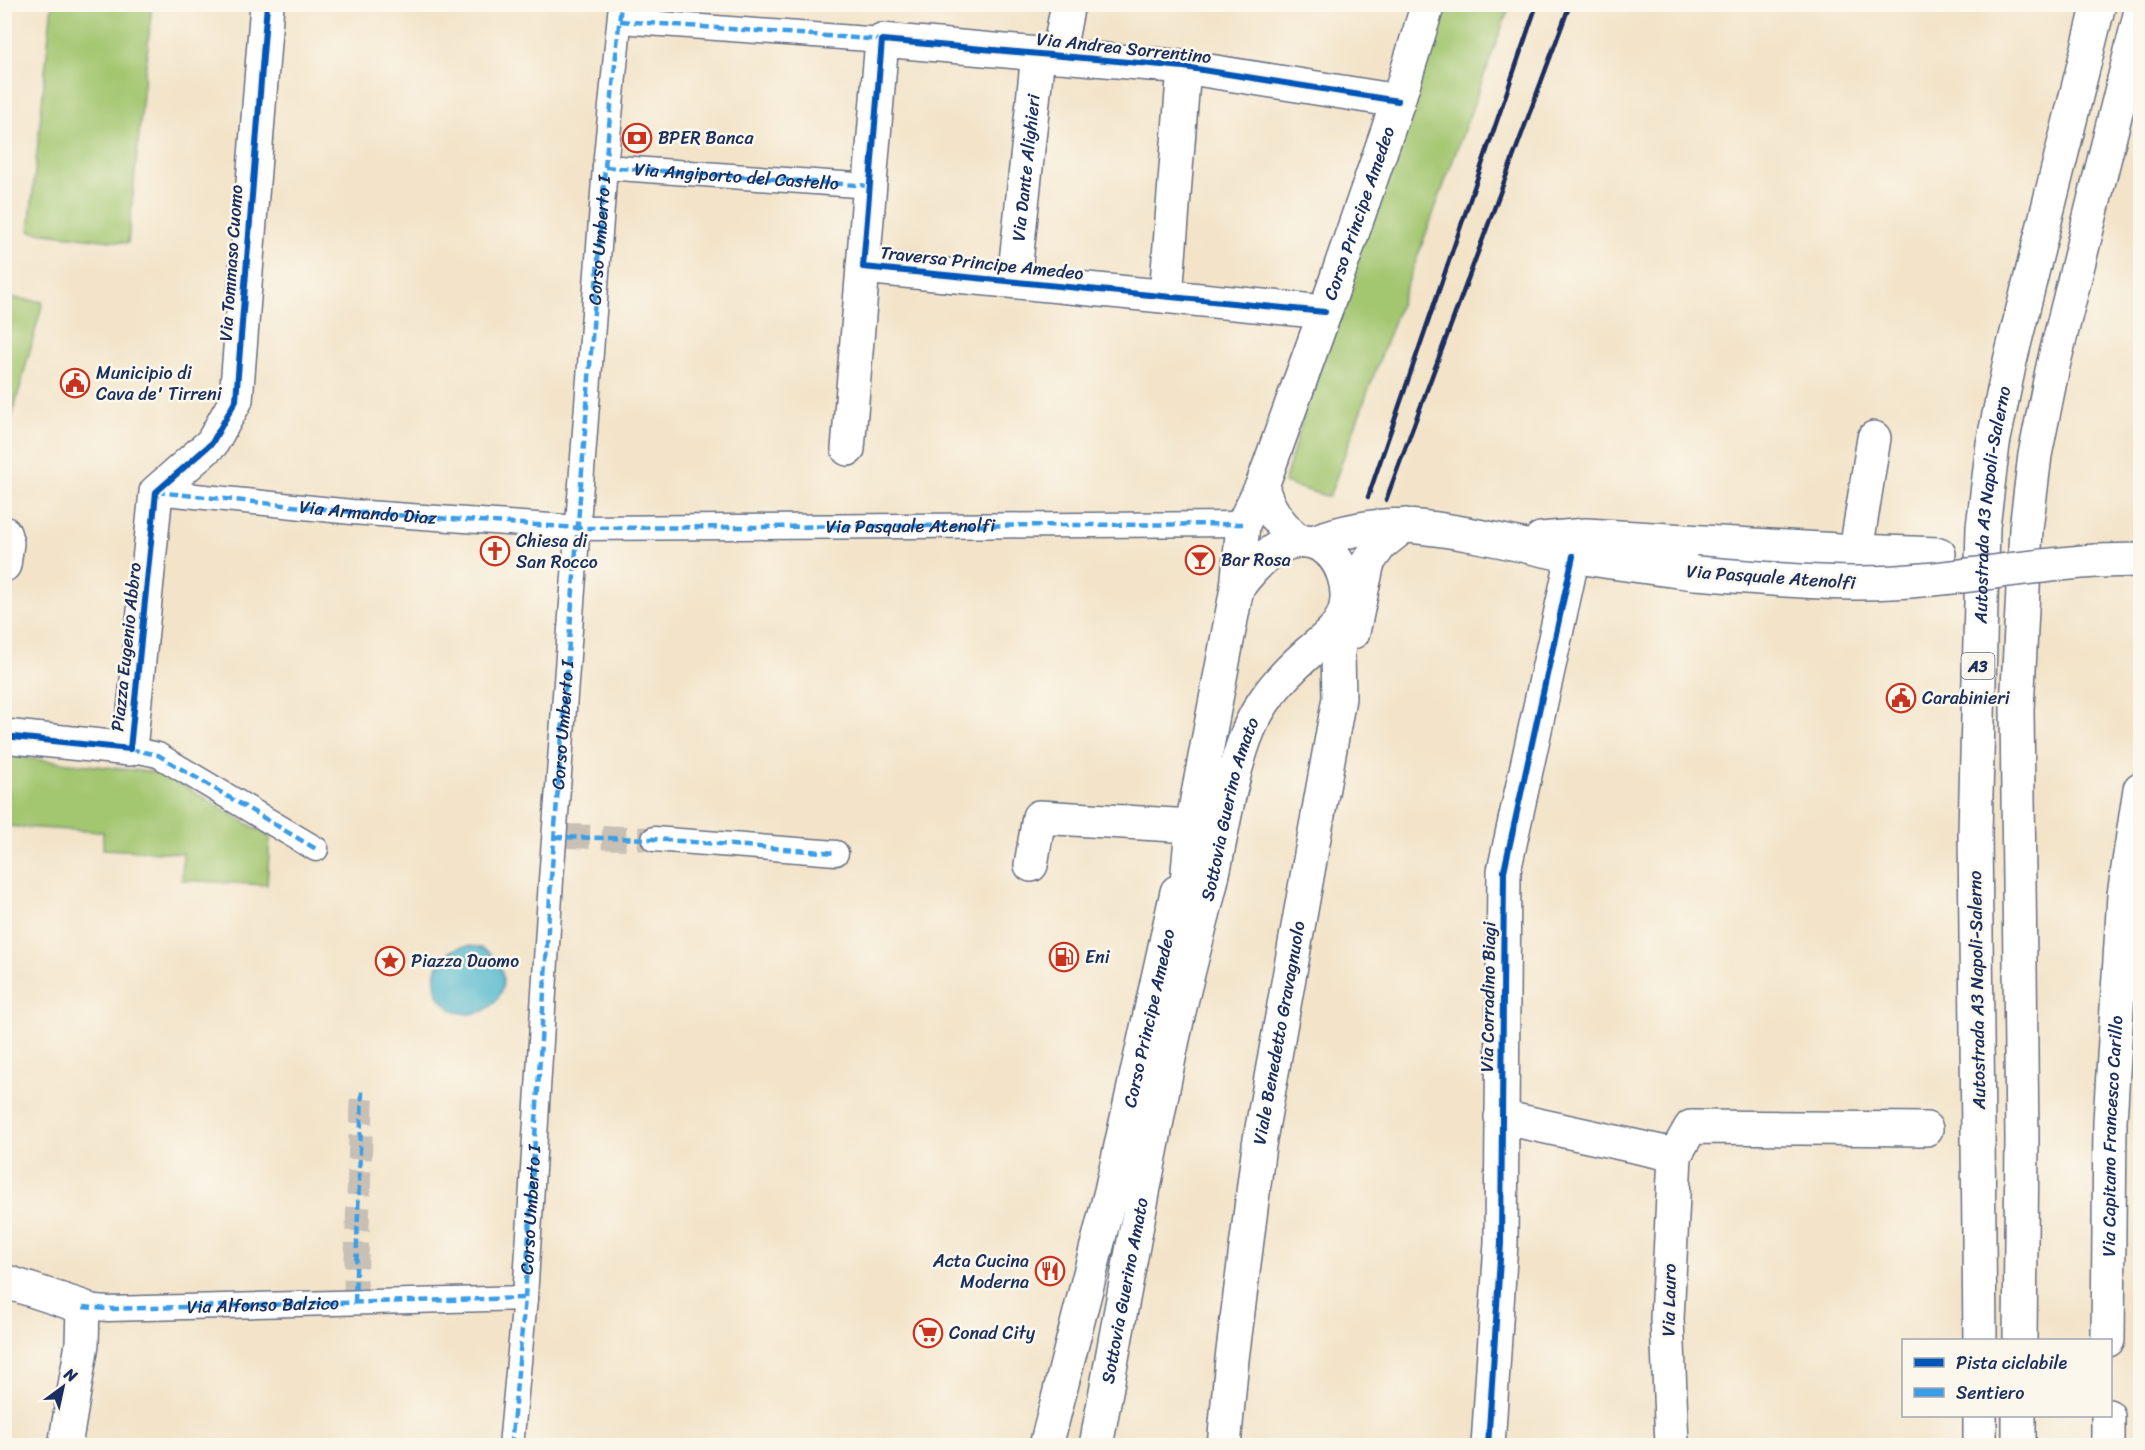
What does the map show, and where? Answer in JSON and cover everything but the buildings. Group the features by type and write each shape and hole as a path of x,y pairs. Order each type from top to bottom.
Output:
{"main road":[{"name":"Via Tommaso Cuomo","path":"156,492 212,443 236,400 267,4"},
{"name":"Via Dante Alighieri","path":"1014,281 1048,55 1068,4"},
{"name":"Corso Principe Amedeo","path":"1046,1446 1111,1191 1192,826 1237,588 1243,524 1262,486 1325,312 1398,101 1428,4"},
{"name":"Autostrada A3 Napoli-Salerno","path":"1980,1339 1975,832 1983,528 1993,444 2010,361 2099,4"},
{"name":"Autostrada A3 Napoli-Salerno","path":"2020,1339 2022,1139 2017,709 2026,529 2035,455 2054,366 2140,15"},
{"name":"Via Andrea Sorrentino","path":"882,40 1184,67 1398,101"},
{"name":"Traversa Principe Amedeo","path":"882,40 863,267 1325,312"},
{"path":"1166,296 1184,67"},
{"path":"848,449 863,267"},
{"path":"1856,551 1874,438"},
{"path":"1262,486 1267,504 1274,517 1305,542 1327,549 1338,561 1347,592 1341,621"},
{"name":"Piazza Eugenio Abbro","path":"4,736 130,749 156,492"},
{"path":"1339,698 1368,562 1381,544 1405,525"},
{"name":"Via Pasquale Atenolfi","path":"1305,542 1353,530 1405,525 1510,541 1573,556 1695,573 1860,583 1958,577 2050,564 2140,560"},
{"path":"4,534 7,543 4,565"},
{"path":"1510,541 1586,535 1940,554"},
{"path":"1237,588 1247,574 1272,552 1305,542"},
{"name":"Via Corradino Biagi","path":"1488,1446 1501,1243 1504,871 1573,556"},
{"name":"Viale Benedetto Gravagnuolo","path":"1224,1446 1232,1359 1259,1145 1339,698 1338,654 1341,621"},
{"name":"Sottovia Guerino Amato","path":"1096,1446 1175,1029 1219,852 1239,758 1252,719 1265,697 1285,673 1341,621"},
{"name":"Via Capitano Francesco Carillo","path":"2108,1339 2110,1121 2124,895 2140,789"},
{"path":"1031,865 1039,817 1192,826"},
{"name":"Sottovia Guerino Amato","path":"1175,1029 1192,826"},
{"path":"1501,1118 1675,1155"},
{"name":"Via Lauro","path":"1672,1446 1667,1319 1675,1155 1691,1127 1926,1129"},
{"name":"Via Alfonso Balzico","path":"4,1281 83,1307"},
{"path":"65,1446 82,1344 83,1307"},
{"path":"1980,1417 1980,1446"},
{"path":"2019,1417 2019,1446"},
{"path":"2108,1417 2108,1446"}],"street":[{"name":"Via Andrea Sorrentino","path":"620,13 882,40"},
{"name":"Corso Umberto I","path":"511,1446 525,1298 560,836 605,167 620,13"},
{"name":"Via Angiporto del Castello","path":"605,167 870,186"},
{"name":"Via Armando Diaz","path":"156,492 352,512 579,528"},
{"name":"Via Pasquale Atenolfi","path":"579,528 1243,524"},
{"path":"130,749 158,755 316,849"},
{"path":"654,839 836,853"},
{"name":"Via Alfonso Balzico","path":"83,1307 108,1310 525,1298"}],"green space":[{"path":"52,4 152,5 128,243 29,231"},
{"path":"1441,5 1510,5 1329,497 1284,483 1308,400"},
{"path":"4,297 43,302 5,443"},
{"path":"5,756 162,773 270,837 267,885 182,880 183,853 103,849 103,832 5,826"}],"water":[{"path":"469,946 482,949 493,956 500,967 503,980 500,993 493,1004 482,1011 469,1014 456,1011 445,1004 438,993 435,980 438,967 445,956 456,949"}],"tunnel":[{"path":"566,836 654,839"},
{"path":"355,1303 362,1091"}],"railway":[{"path":"1368,497 1537,4"},
{"path":"1386,500 1570,4"}],"marked path":[{"path":"511,1446 525,1298 551,880 605,167 621,4"},
{"path":"620,21 882,40"},
{"path":"605,167 870,186"},
{"path":"156,492 352,512 579,528 1243,524"},
{"path":"130,749 158,755 316,849"},
{"path":"554,837 654,839 836,853"},
{"path":"355,1303 362,1091"},
{"path":"83,1307 108,1309 525,1298"}],"cycle path":[{"path":"4,736 130,749 156,492 212,443 236,400 267,4"},
{"path":"1325,312 863,267 882,40 1184,67 1398,101"},
{"path":"1488,1446 1501,1243 1504,871 1573,556"}],"place":[{"name":"BPER Banca","path":"637,138"},
{"name":"Municipio di Cava de' Tirreni","path":"75,383"},
{"name":"Chiesa di San Rocco","path":"495,551"},
{"name":"Bar Rosa","path":"1200,560"},
{"name":"Carabinieri","path":"1901,698"},
{"name":"Eni","path":"1064,957"},
{"name":"Piazza Duomo","path":"390,961"},
{"name":"Acta Cucina Moderna","path":"1050,1271"},
{"name":"Conad City","path":"928,1333"}]}
